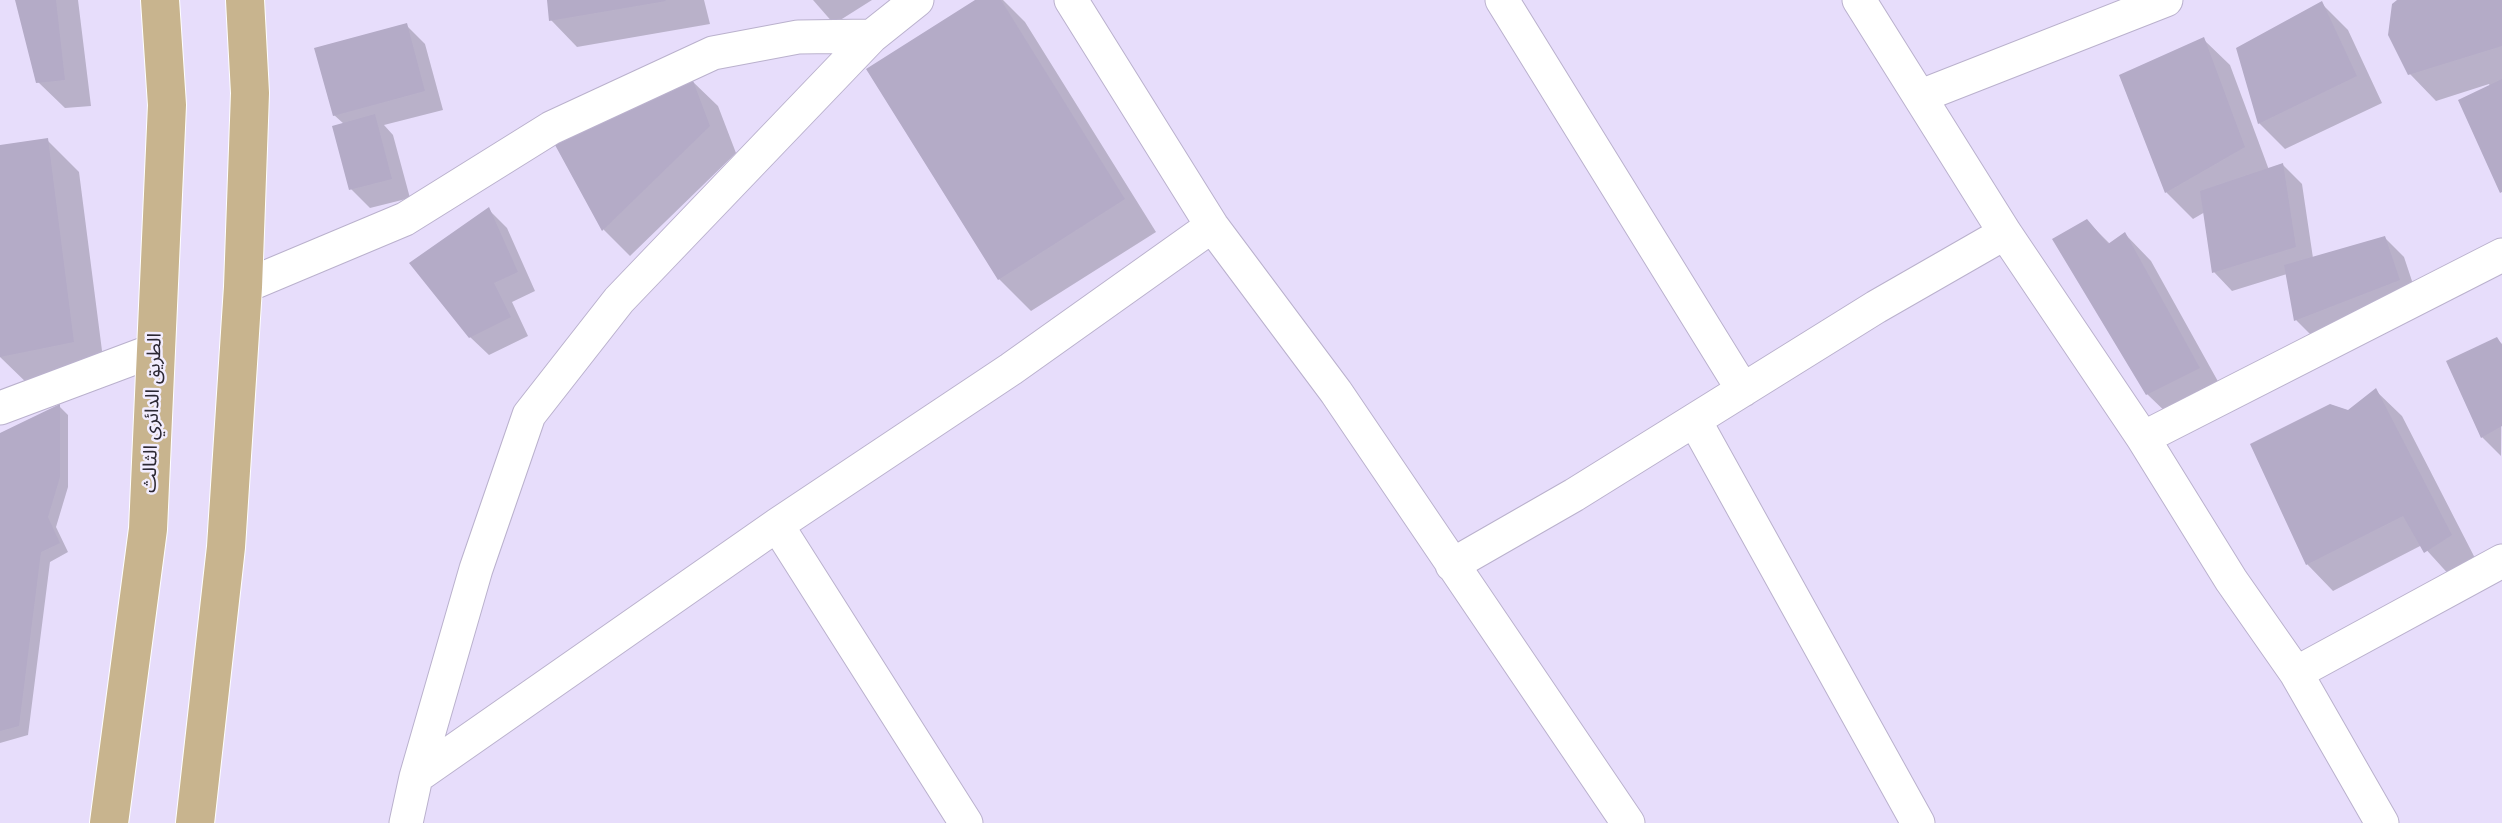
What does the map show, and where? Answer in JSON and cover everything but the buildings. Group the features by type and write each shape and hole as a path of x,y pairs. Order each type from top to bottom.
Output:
{"main road":[{"name":"الطريق الدائري الثالث","path":"109,823 148,529 167,105 160,0"},
{"path":"195,823 226,547 243,287 250,93 245,0"}],"street":[{"path":"406,823 416,777 476,569 529,415 619,300 872,36 917,0"},
{"path":"1071,0 1212,226 1336,392 1628,823"},
{"path":"1503,0 1743,390"},
{"path":"1860,0 2006,233 2143,438 2231,580 2296,673 2382,823"},
{"path":"1921,96 2166,0"},
{"path":"243,287 405,219 551,128 713,53 798,37 872,36"},
{"path":"416,777 777,525 1011,369 1212,226"},
{"path":"1452,565 1574,495 1876,307 2006,233"},
{"path":"2143,438 2502,255"},
{"path":"0,408 155,350"},
{"path":"1695,421 1918,823"},
{"path":"777,525 966,823"},
{"path":"2296,673 2502,561"}]}
